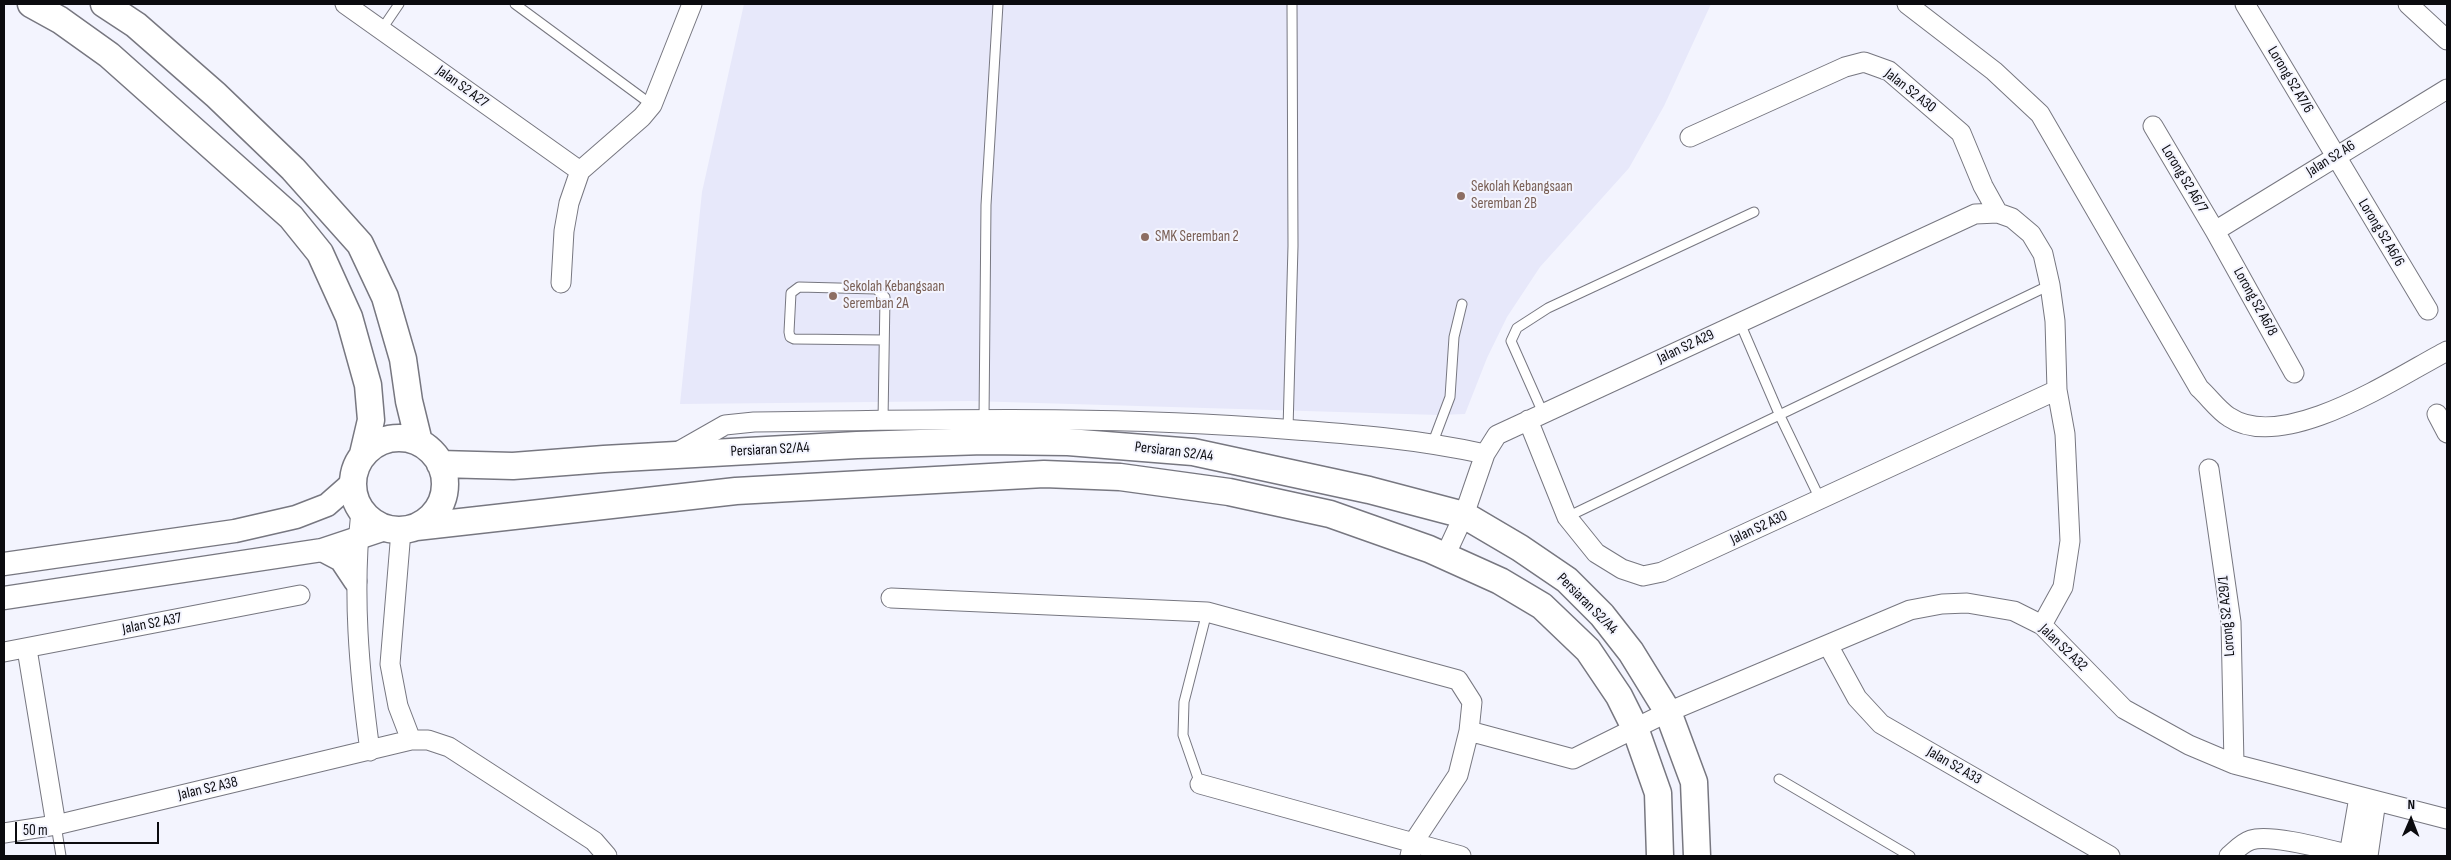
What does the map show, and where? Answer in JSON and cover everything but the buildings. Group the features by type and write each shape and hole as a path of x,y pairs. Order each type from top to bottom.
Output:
{"main road":[{"path":"31,4 60,20 116,61 291,217 320,253 349,317 368,385 371,420 363,454 355,468 352,483 354,498 361,511 372,522 401,529 736,491 1044,474 1120,478 1229,492 1330,514 1445,556 1500,581 1542,606 1588,650 1619,696 1636,728 1658,793 1660,856"},
{"path":"104,4 136,25 216,95 293,170 360,244 385,297 403,359 408,401 419,442"},
{"name":"Persiaran S2/A4","path":"440,464 513,466 857,445 984,430 1068,442 1193,452 1360,488 1464,515 1520,548 1567,580 1602,615 1631,652 1668,712 1694,782 1697,856"},
{"path":"363,454 374,444 389,439 404,438 419,442 431,451 440,464 445,478 442,501 429,520 401,529"}],"street":[{"name":"Jalan S2 A27","path":"345,4 580,171"},
{"path":"1908,4 1994,71 2040,114 2199,388 2230,418 2255,426 2279,428 2310,421 2339,408 2447,350"},
{"name":"Lorong S2 A7/6","path":"2245,4 2335,156"},
{"path":"2408,4 2447,40"},
{"path":"561,283 564,231 569,203 580,171 642,117 652,105 687,6"},
{"name":"Jalan S2 A30","path":"1690,137 1845,67 1864,62 1889,71 1961,133 1983,186 1998,213"},
{"name":"Jalan S2 A6","path":"2216,231 2447,88"},
{"name":"Lorong S2 A6/7","path":"2152,126 2216,231"},
{"name":"Lorong S2 A6/6","path":"2335,156 2428,310"},
{"path":"1998,213 2012,218 2031,234 2043,254 2055,321 2057,390 2065,434 2070,541 2063,587 2042,625"},
{"name":"Jalan S2 A29","path":"1445,556 1464,515 1485,454 1497,435 1975,214 1998,213"},
{"name":"Lorong S2 A6/8","path":"2216,231 2294,373"},
{"name":"Jalan S2 A30","path":"1535,417 1567,517 1596,553 1622,569 1643,576 1662,572 2057,390"},
{"path":"2442,411 2447,433"},
{"path":"670,456 725,425 754,422 883,420 984,430 1037,418 1166,422 1379,436 1433,442 1485,454"},
{"name":"Lorong S2 A29/1","path":"2209,469 2231,622 2234,764"},
{"path":"4,564 217,534 296,517 326,505 352,483"},
{"path":"361,511 355,582 359,665 370,751"},
{"path":"4,598 322,550 401,529 390,664 398,706 411,740 428,740 449,747 594,841 607,856"},
{"path":"322,550 341,560 355,582"},
{"name":"Jalan S2 A37","path":"4,652 300,595"},
{"path":"891,598 1207,612 1458,680 1472,702 1469,731 1458,775 1411,850"},
{"name":"Jalan S2 A32","path":"1469,731 1573,759 1668,712 1910,610 1942,604 1967,603 2014,611 2042,625 2124,709 2189,746 2234,764 2447,819"},
{"name":"Jalan S2 A33","path":"1828,645 1857,698 1882,724 2110,856"},
{"path":"27,649 56,825"},
{"name":"Jalan S2 A38","path":"4,833 56,825 411,740"},
{"path":"1200,784 1411,850 1461,856"},
{"path":"2358,856 2354,824 2368,799"},
{"path":"2358,856 2373,827 2368,799"},
{"path":"2229,856 2240,846 2252,839 2274,838 2358,856"}],"lane":[{"path":"382,30 399,4"},
{"path":"515,4 652,105"},
{"path":"984,430 986,205 998,4"},
{"path":"1288,429 1292,246 1292,4"},
{"path":"1535,417 1511,342 1517,328 1548,308 1754,212"},
{"path":"1567,517 2050,285"},
{"path":"883,420 885,297 876,289 799,287 791,293 790,337 794,339 884,340"},
{"path":"1433,442 1450,397 1454,337 1462,304"},
{"path":"1740,322 1780,416 1820,499"},
{"path":"1200,784 1183,735 1184,702 1207,612"},
{"path":"1779,779 1910,856"},
{"path":"56,825 61,856"}],"shaded area":[{"path":"744,4 1711,4 1664,106 1629,168 1540,267 1507,317 1487,358 1465,414 1439,415 971,401 680,404 702,192"}],"place":[{"name":"Sekolah Kebangsaan Seremban 2B","path":"1461,196"},
{"name":"SMK Seremban 2","path":"1145,237"},
{"name":"Sekolah Kebangsaan Seremban 2A","path":"833,296"}]}
